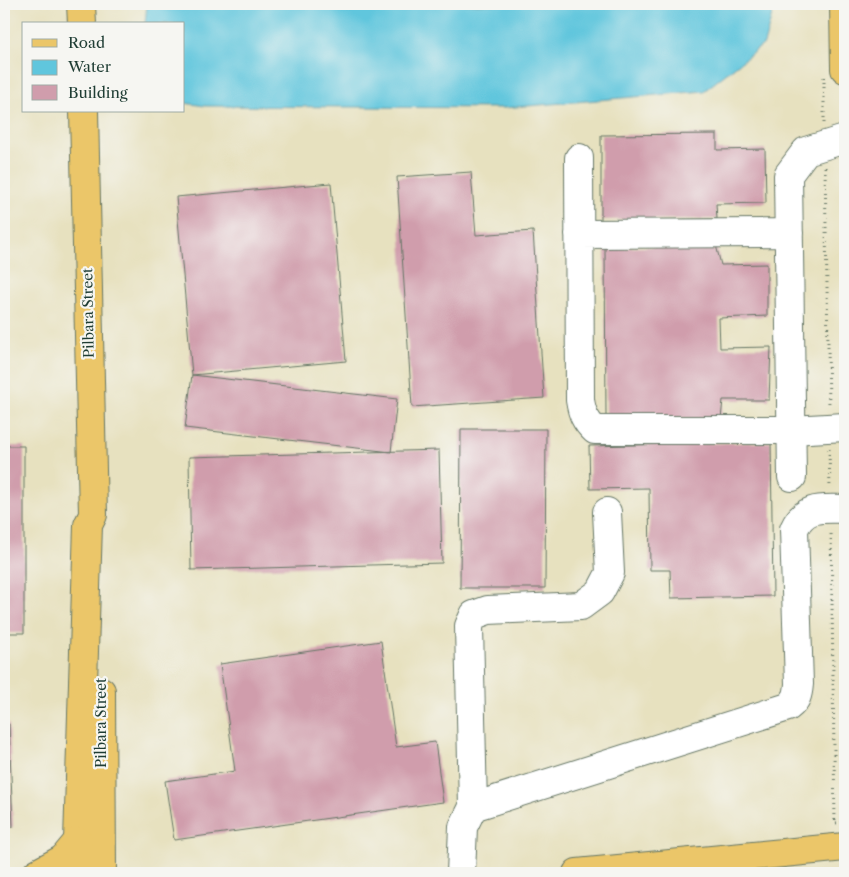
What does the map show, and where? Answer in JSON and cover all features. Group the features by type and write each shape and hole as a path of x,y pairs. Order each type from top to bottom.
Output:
{"main road":[{"path":"81,4 82,22"},
{"path":"844,4 845,69"},
{"name":"Pilbara Street","path":"80,873 78,841 88,525 93,515 84,112"},
{"name":"Pilbara Street","path":"93,515 101,526 102,873"},
{"path":"38,873 63,859 78,841"},
{"path":"577,873 839,846"}],"lane":[{"path":"792,477 788,175 806,151 845,138"},
{"path":"579,158 580,400 583,414 595,430 791,430 845,427"},
{"path":"580,234 789,234"},
{"path":"473,807 788,707 793,703 798,697 799,684 794,529 799,518 810,511 845,509"},
{"path":"461,873 463,827 473,807 468,626 474,615 488,610 581,606 600,592 610,573 607,512"}],"water":[{"path":"147,4 775,4 764,44 704,91 504,108 205,106 185,103 185,22 145,22"}],"building":[{"path":"717,134 717,150 765,149 766,203 716,204 717,219 601,220 601,135"},
{"path":"471,172 476,235 533,231 544,398 412,407 397,177"},
{"path":"331,183 346,361 192,375 176,197"},
{"path":"716,245 721,265 767,264 767,316 719,318 720,348 771,347 769,400 723,400 721,419 606,419 605,248"},
{"path":"192,375 397,399 391,452 185,428"},
{"path":"461,429 546,429 545,588 460,588"},
{"path":"771,442 773,596 671,598 670,570 650,570 649,488 590,489 589,446"},
{"path":"4,446 24,446 24,633 4,633"},
{"path":"439,450 442,563 191,570 189,457"},
{"path":"381,641 396,747 435,742 443,802 174,840 165,781 235,771 220,664"},
{"path":"4,724 9,724 13,827 4,828"}]}
